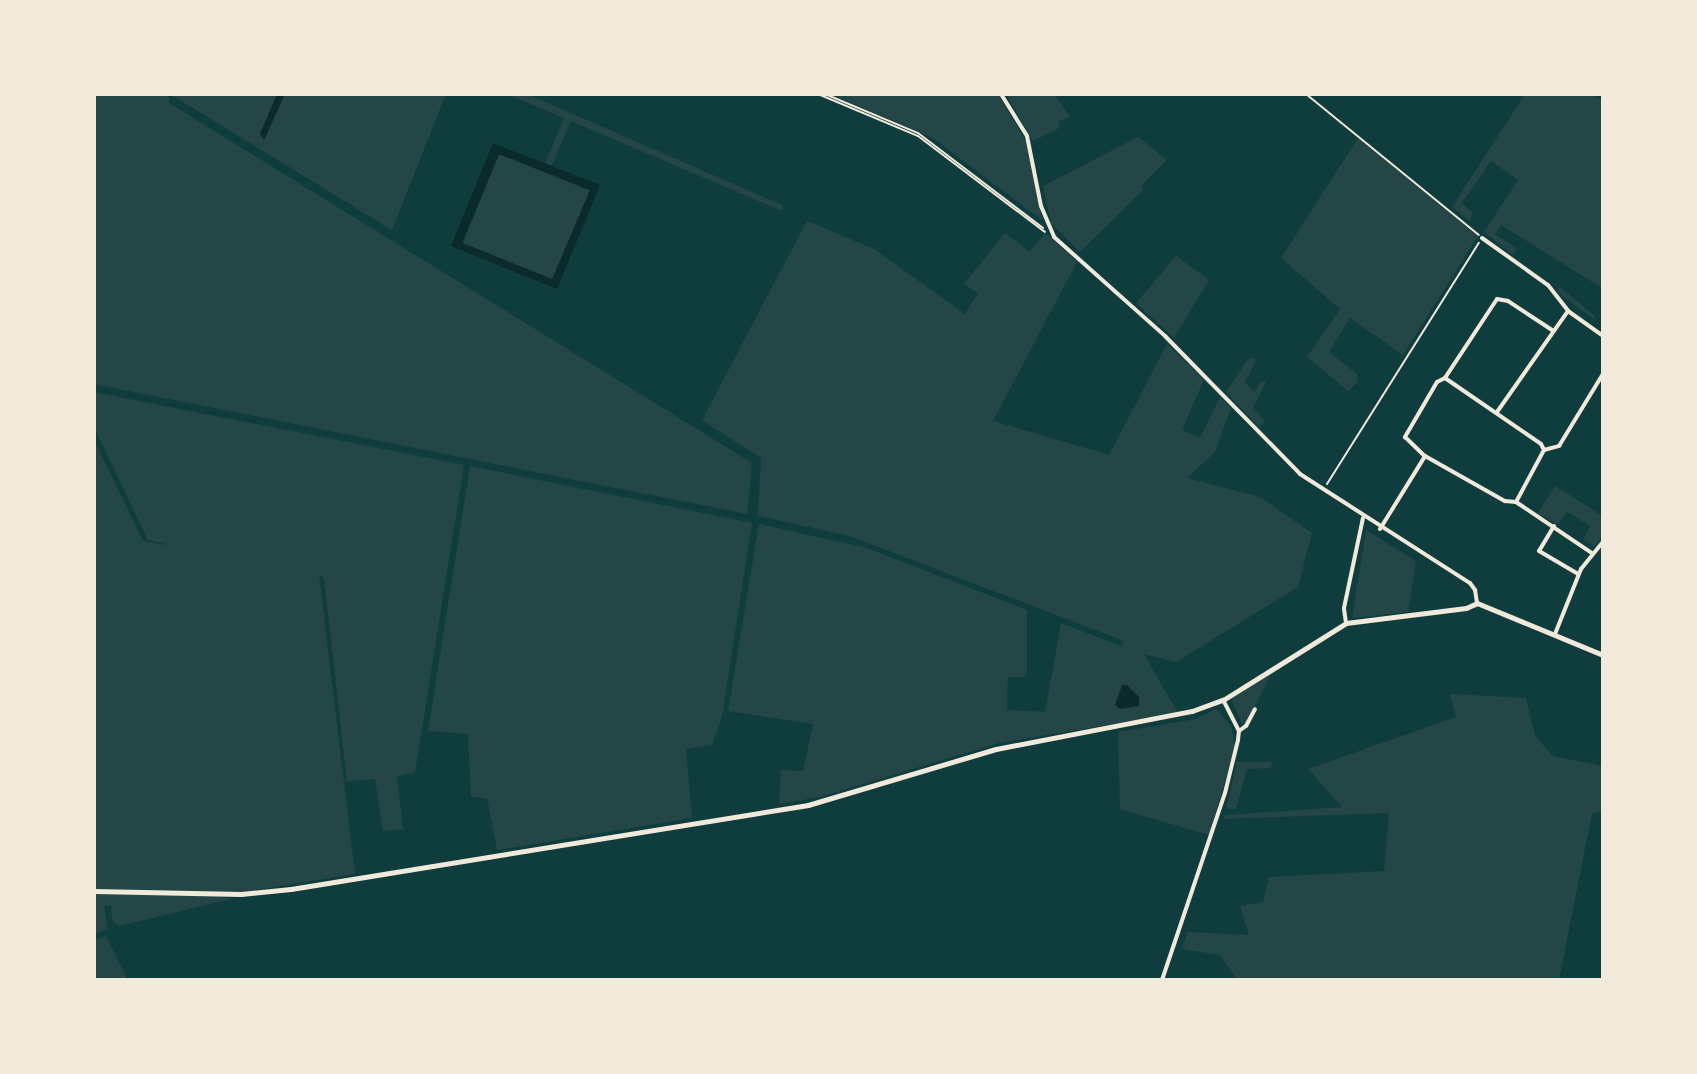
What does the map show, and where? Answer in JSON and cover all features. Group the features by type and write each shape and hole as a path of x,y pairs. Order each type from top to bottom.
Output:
{"street":[{"path":"1001,94 1027,136 1041,206 1054,237 1165,336 1321,491 1470,583 1475,590 1477,603"},
{"path":"1482,238 1548,285 1568,311 1603,336"},
{"path":"1552,330 1508,301 1497,299 1445,378 1437,382 1405,437 1425,456 1505,501 1516,502 1592,553"},
{"path":"1497,412 1568,311"},
{"path":"1516,502 1544,450 1559,446 1603,374"},
{"path":"1445,378 1497,412 1541,444 1544,450"},
{"path":"1380,529 1425,456"},
{"path":"1346,623 1344,608 1363,518"},
{"path":"1554,526 1539,551 1579,574"},
{"path":"1555,634 1579,574 1603,542"},
{"path":"94,891 241,894 291,889 782,811 840,799 996,749 1173,717 1223,700 1231,691 1346,623 1466,608 1477,603 1603,655"},
{"path":"1162,980 1225,793 1239,731 1223,700"},
{"path":"1239,731 1246,726 1255,709"}],"path":[{"path":"818,94 926,140"},
{"path":"825,94 926,140 992,186 1054,237"},
{"path":"1306,94 1482,238 1340,467 1321,491"}],"shaded area":[{"path":"94,94 163,94 170,99 169,103 752,463 747,514 94,384"},
{"path":"170,94 446,94 392,230"},
{"path":"277,94 285,94 264,140 260,134"},
{"path":"507,94 527,94 782,205 782,211 571,121 552,165 545,163 564,118"},
{"path":"831,94 998,94 1026,142 1042,220 933,138"},
{"path":"1006,94 1054,94 1070,117 1059,121 1059,128 1033,141"},
{"path":"1525,94 1590,94 1603,101 1602,288 1501,225 1495,234 1517,249 1513,255 1484,232 1518,180 1491,161 1462,203 1473,213 1470,221 1452,207"},
{"path":"1138,137 1167,160 1141,186 1143,190 1080,252 1051,223 1043,186"},
{"path":"1358,138 1478,236 1403,355 1350,318 1329,352 1357,374 1358,382 1348,391 1307,357 1340,309 1281,258"},
{"path":"493,143 600,185 557,289 451,246","holes":["499,154 590,190 552,279 462,243"]},
{"path":"499,154 590,191 554,280 463,243"},
{"path":"807,221 874,249 965,314 978,293 964,284 1005,233 1030,252 1045,233 1077,262 993,421 1109,455 1167,344 1204,380 1182,430 1200,438 1220,397 1231,408 1215,452 1187,478 1260,497 1312,533 1298,587 1176,662 1144,654 1178,713 999,743 820,797 779,804 781,770 803,771 813,724 728,711 759,524 867,548 1027,610 1027,672 1024,677 1008,677 1007,710 1045,712 1061,623 1121,646 1124,641 850,536 758,516 761,458 702,420"},
{"path":"1176,256 1209,280 1174,338 1136,303"},
{"path":"1559,286 1595,316 1595,320 1557,292"},
{"path":"1253,357 1256,361 1245,382 1254,392 1262,381 1266,382 1253,407 1265,421 1259,427 1226,392 1248,359"},
{"path":"94,392 464,465 415,773 397,776 403,829 383,831 375,779 347,781 324,578 319,575 355,874 218,896 231,899 119,926 112,920 111,906 104,906 108,929 94,934 94,440 143,541 174,546 148,540 94,427"},
{"path":"470,466 752,523 722,717 712,745 686,749 692,818 497,850 487,798 471,797 468,734 428,731"},
{"path":"1555,486 1603,516 1603,534 1595,547 1583,539 1590,526 1567,512 1558,525 1538,513"},
{"path":"1366,530 1416,561 1408,612 1352,618"},
{"path":"1271,674 1248,720 1242,724 1231,699"},
{"path":"1122,685 1127,685 1139,697 1139,706 1120,709 1115,705"},
{"path":"1450,694 1526,698 1535,736 1553,756 1603,766 1603,810 1592,814 1559,980 1237,980 1220,955 1182,949 1188,932 1249,935 1240,906 1263,902 1269,877 1384,871 1389,813 1223,819 1225,815 1342,807 1308,769 1456,717"},
{"path":"1216,709 1231,726 1235,747 1209,835 1120,809 1118,732 1196,719"},
{"path":"1237,762 1272,762 1271,768 1247,769 1236,809 1226,809"},
{"path":"106,936 128,980 94,980 94,940"}]}
